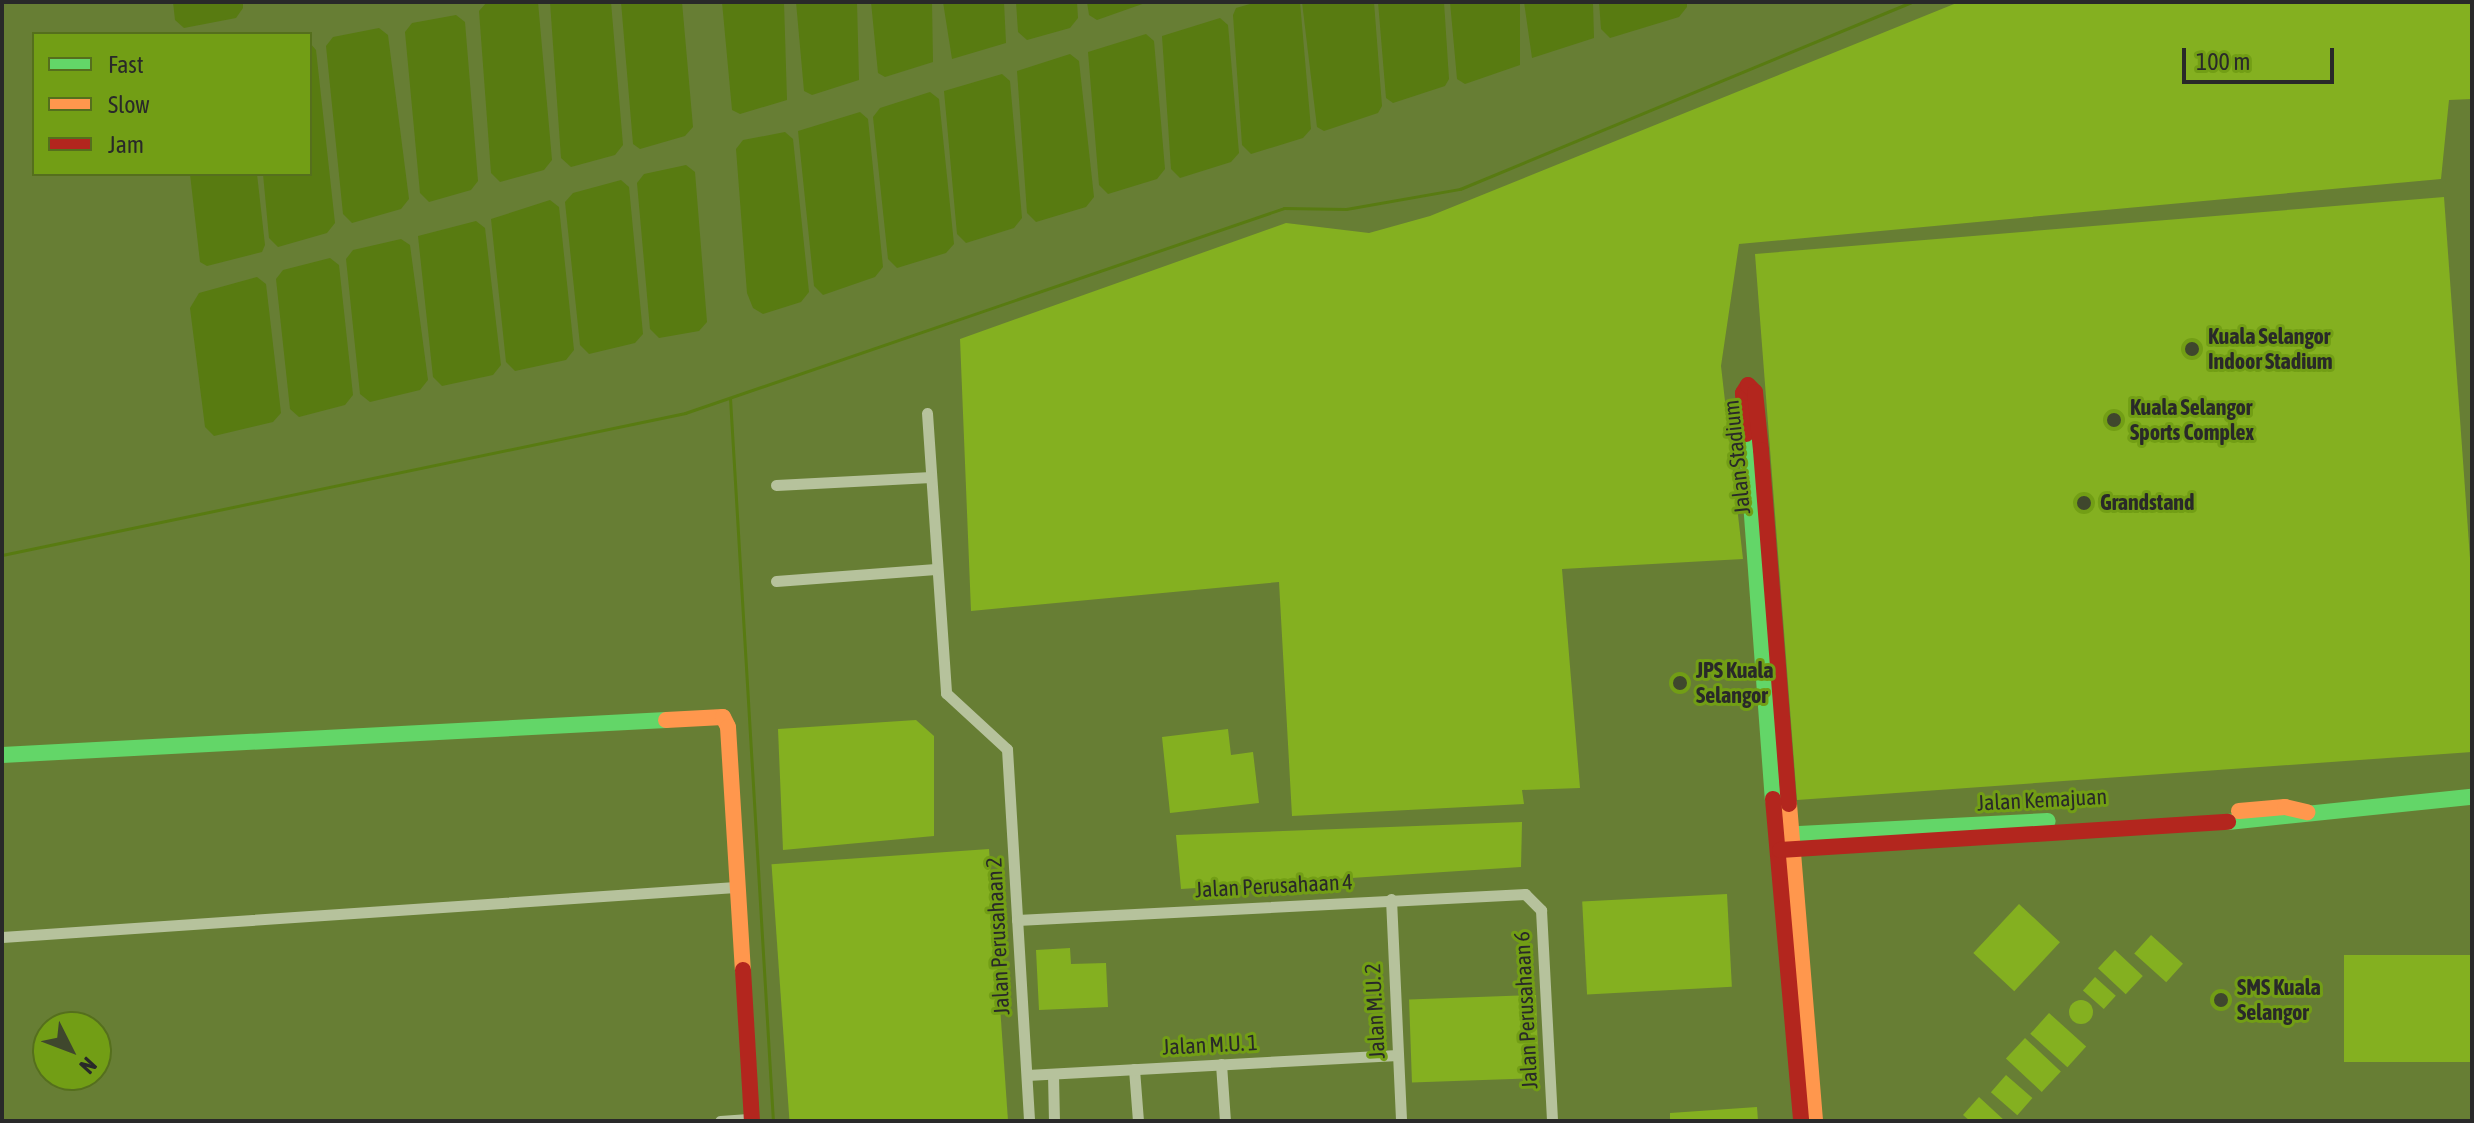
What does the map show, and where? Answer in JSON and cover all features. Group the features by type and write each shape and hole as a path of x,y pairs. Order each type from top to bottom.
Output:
{"street":[{"name":"Jalan Stadium","path":"1801,1121 1784,842 1761,450 1755,392 1748,385 1743,393 1757,611 1784,842 1815,1121"},
{"path":"776,581 936,569 927,413"},
{"path":"776,485 931,477"},
{"name":"Jalan Perusahaan 2","path":"936,569 946,693 1007,749 1029,1121"},
{"path":"2,755 719,716 728,727 735,887 752,1120 720,1121"},
{"name":"Jalan Kemajuan","path":"1784,842 2285,807 2309,813 2472,797"},
{"path":"2,937 735,887"},
{"name":"Jalan Perusahaan 4","path":"1017,920 1516,892 1532,899"},
{"name":"Jalan M.U. 2","path":"1391,899 1401,1121"},
{"name":"Jalan Perusahaan 6","path":"1532,899 1541,910 1552,1121"},
{"name":"Jalan M.U. 1","path":"1027,1075 1397,1055"},
{"path":"1221,1064 1225,1121"},
{"path":"1134,1069 1138,1121"},
{"path":"1053,1074 1054,1121"}],"shaded area":[{"path":"173,2 243,2 243,8 236,18 184,28 175,20"},
{"path":"487,2 538,2 552,160 544,170 500,182 491,173 479,11"},
{"path":"550,2 611,2 623,145 615,155 571,167 561,158"},
{"path":"621,2 682,2 693,127 685,136 640,149 633,144"},
{"path":"722,2 784,2 787,100 740,114 732,110"},
{"path":"796,2 857,2 859,80 812,95 804,91"},
{"path":"871,2 932,2 933,62 885,77 878,73"},
{"path":"943,2 1004,2 1006,43 952,59"},
{"path":"1016,2 1077,2 1078,18 1070,28 1027,40 1018,32"},
{"path":"1087,2 1148,2 1097,20 1089,15"},
{"path":"1257,2 1300,2 1311,129 1303,138 1251,154 1242,145 1233,15 1236,8"},
{"path":"1302,2 1374,2 1382,106 1378,113 1324,131 1317,127"},
{"path":"1378,2 1444,2 1449,79 1445,86 1393,103 1386,98"},
{"path":"1450,2 1520,2 1520,65 1465,84 1457,79"},
{"path":"1524,2 1593,2 1594,38 1532,58"},
{"path":"1599,2 1687,2 1687,7 1679,17 1610,38 1601,29"},
{"path":"1959,2 2472,2 2472,99 2449,100 2441,179 1739,244 1721,366 1743,559 1562,569 1580,788 1522,790 1524,804 1292,816 1279,582 971,611 960,339 1286,223 1369,233 1430,216"},
{"path":"456,15 465,22 478,181 471,190 429,202 420,193 405,32 412,23"},
{"path":"1220,18 1228,25 1239,153 1231,162 1180,178 1171,169 1162,36"},
{"path":"379,28 388,35 409,199 401,209 352,223 343,214 326,46 333,37"},
{"path":"1146,34 1154,41 1165,169 1157,179 1108,194 1099,185 1088,52"},
{"path":"312,45 316,50 335,223 327,233 278,247 269,238 263,176 312,176"},
{"path":"1070,54 1079,61 1094,197 1086,207 1036,222 1027,213 1017,71"},
{"path":"1002,74 1010,81 1022,218 1014,228 966,243 957,234 944,91"},
{"path":"930,92 939,99 954,244 946,253 897,268 888,259 873,117 880,108"},
{"path":"860,112 868,119 883,267 875,277 823,295 814,286 798,131"},
{"path":"785,132 793,139 809,292 801,302 763,314 753,308 747,293 736,149 743,140"},
{"path":"686,165 695,172 707,322 699,331 659,338 650,329 637,183 644,174"},
{"path":"190,176 257,176 265,245 262,252 207,266 200,262"},
{"path":"621,180 629,187 643,334 635,343 589,354 580,345 565,202 573,193"},
{"name":"Kuala Selangor Sports Complex","path":"2444,197 2472,586 2472,752 1797,800 1755,254"},
{"path":"550,200 559,207 574,350 566,360 515,371 506,362 491,219"},
{"path":"476,221 485,228 501,365 493,375 442,386 433,377 418,236"},
{"path":"401,239 410,245 428,380 420,390 370,402 360,394 346,259 353,250"},
{"path":"330,258 339,265 353,395 345,405 299,417 290,409 276,279 283,270"},
{"path":"257,277 266,284 281,413 273,422 214,436 205,427 190,308 199,293"},
{"path":"916,720 934,736 934,836 783,850 778,729"},
{"path":"1228,729 1231,755 1253,752 1259,803 1170,813 1162,737"},
{"path":"1522,822 1521,867 1181,889 1176,835"},
{"path":"989,849 1008,1121 789,1121 772,864"},
{"path":"1727,894 1732,987 1587,994 1582,902"},
{"path":"2019,904 2060,942 2014,991 1973,953"},
{"path":"2151,935 2183,964 2166,982 2134,954"},
{"path":"1070,948 1071,964 1106,963 1108,1007 1039,1010 1036,950"},
{"path":"2115,950 2143,976 2126,994 2098,968"},
{"path":"2344,955 2472,955 2472,1062 2344,1062"},
{"path":"2095,977 2116,996 2104,1009 2083,990"},
{"path":"1536,995 1539,1078 1412,1082 1409,999"},
{"path":"2081,1000 2092,1007 2093,1012 2086,1023 2081,1024 2070,1017 2069,1012 2076,1001"},
{"path":"2049,1013 2086,1046 2067,1067 2030,1034"},
{"path":"2025,1038 2061,1071 2042,1092 2006,1058"},
{"path":"2006,1075 2032,1098 2017,1115 1991,1092"},
{"path":"1979,1097 2005,1121 1970,1121 1963,1115"},
{"path":"1757,1107 1758,1121 1670,1121 1670,1113"}],"waterway":[{"path":"2,555 685,413 1284,208 1346,209 1460,189 1911,2"},
{"path":"730,398 773,1121"}],"traffic: fast":[{"path":"1746,434 1773,799"},
{"path":"2,755 666,720"},
{"path":"2228,822 2472,797"},
{"path":"1780,835 2048,821"}],"traffic: slow":[{"path":"666,720 723,717 728,727 743,970"},
{"path":"1789,804 1815,1121"},
{"path":"2239,811 2285,807 2307,812"}],"traffic: jam":[{"path":"1746,434 1743,393 1748,385 1755,392 1761,450 1789,804"},
{"path":"1773,799 1801,1121"},
{"path":"1780,850 2228,822"},
{"path":"743,970 752,1121"}],"place":[{"name":"Kuala Selangor Indoor Stadium","path":"2192,349"},
{"name":"Kuala Selangor Sports Complex","path":"2114,420"},
{"name":"Grandstand","path":"2084,503"},
{"name":"JPS Kuala Selangor","path":"1680,683"},
{"name":"SMS Kuala Selangor","path":"2221,1000"}]}
